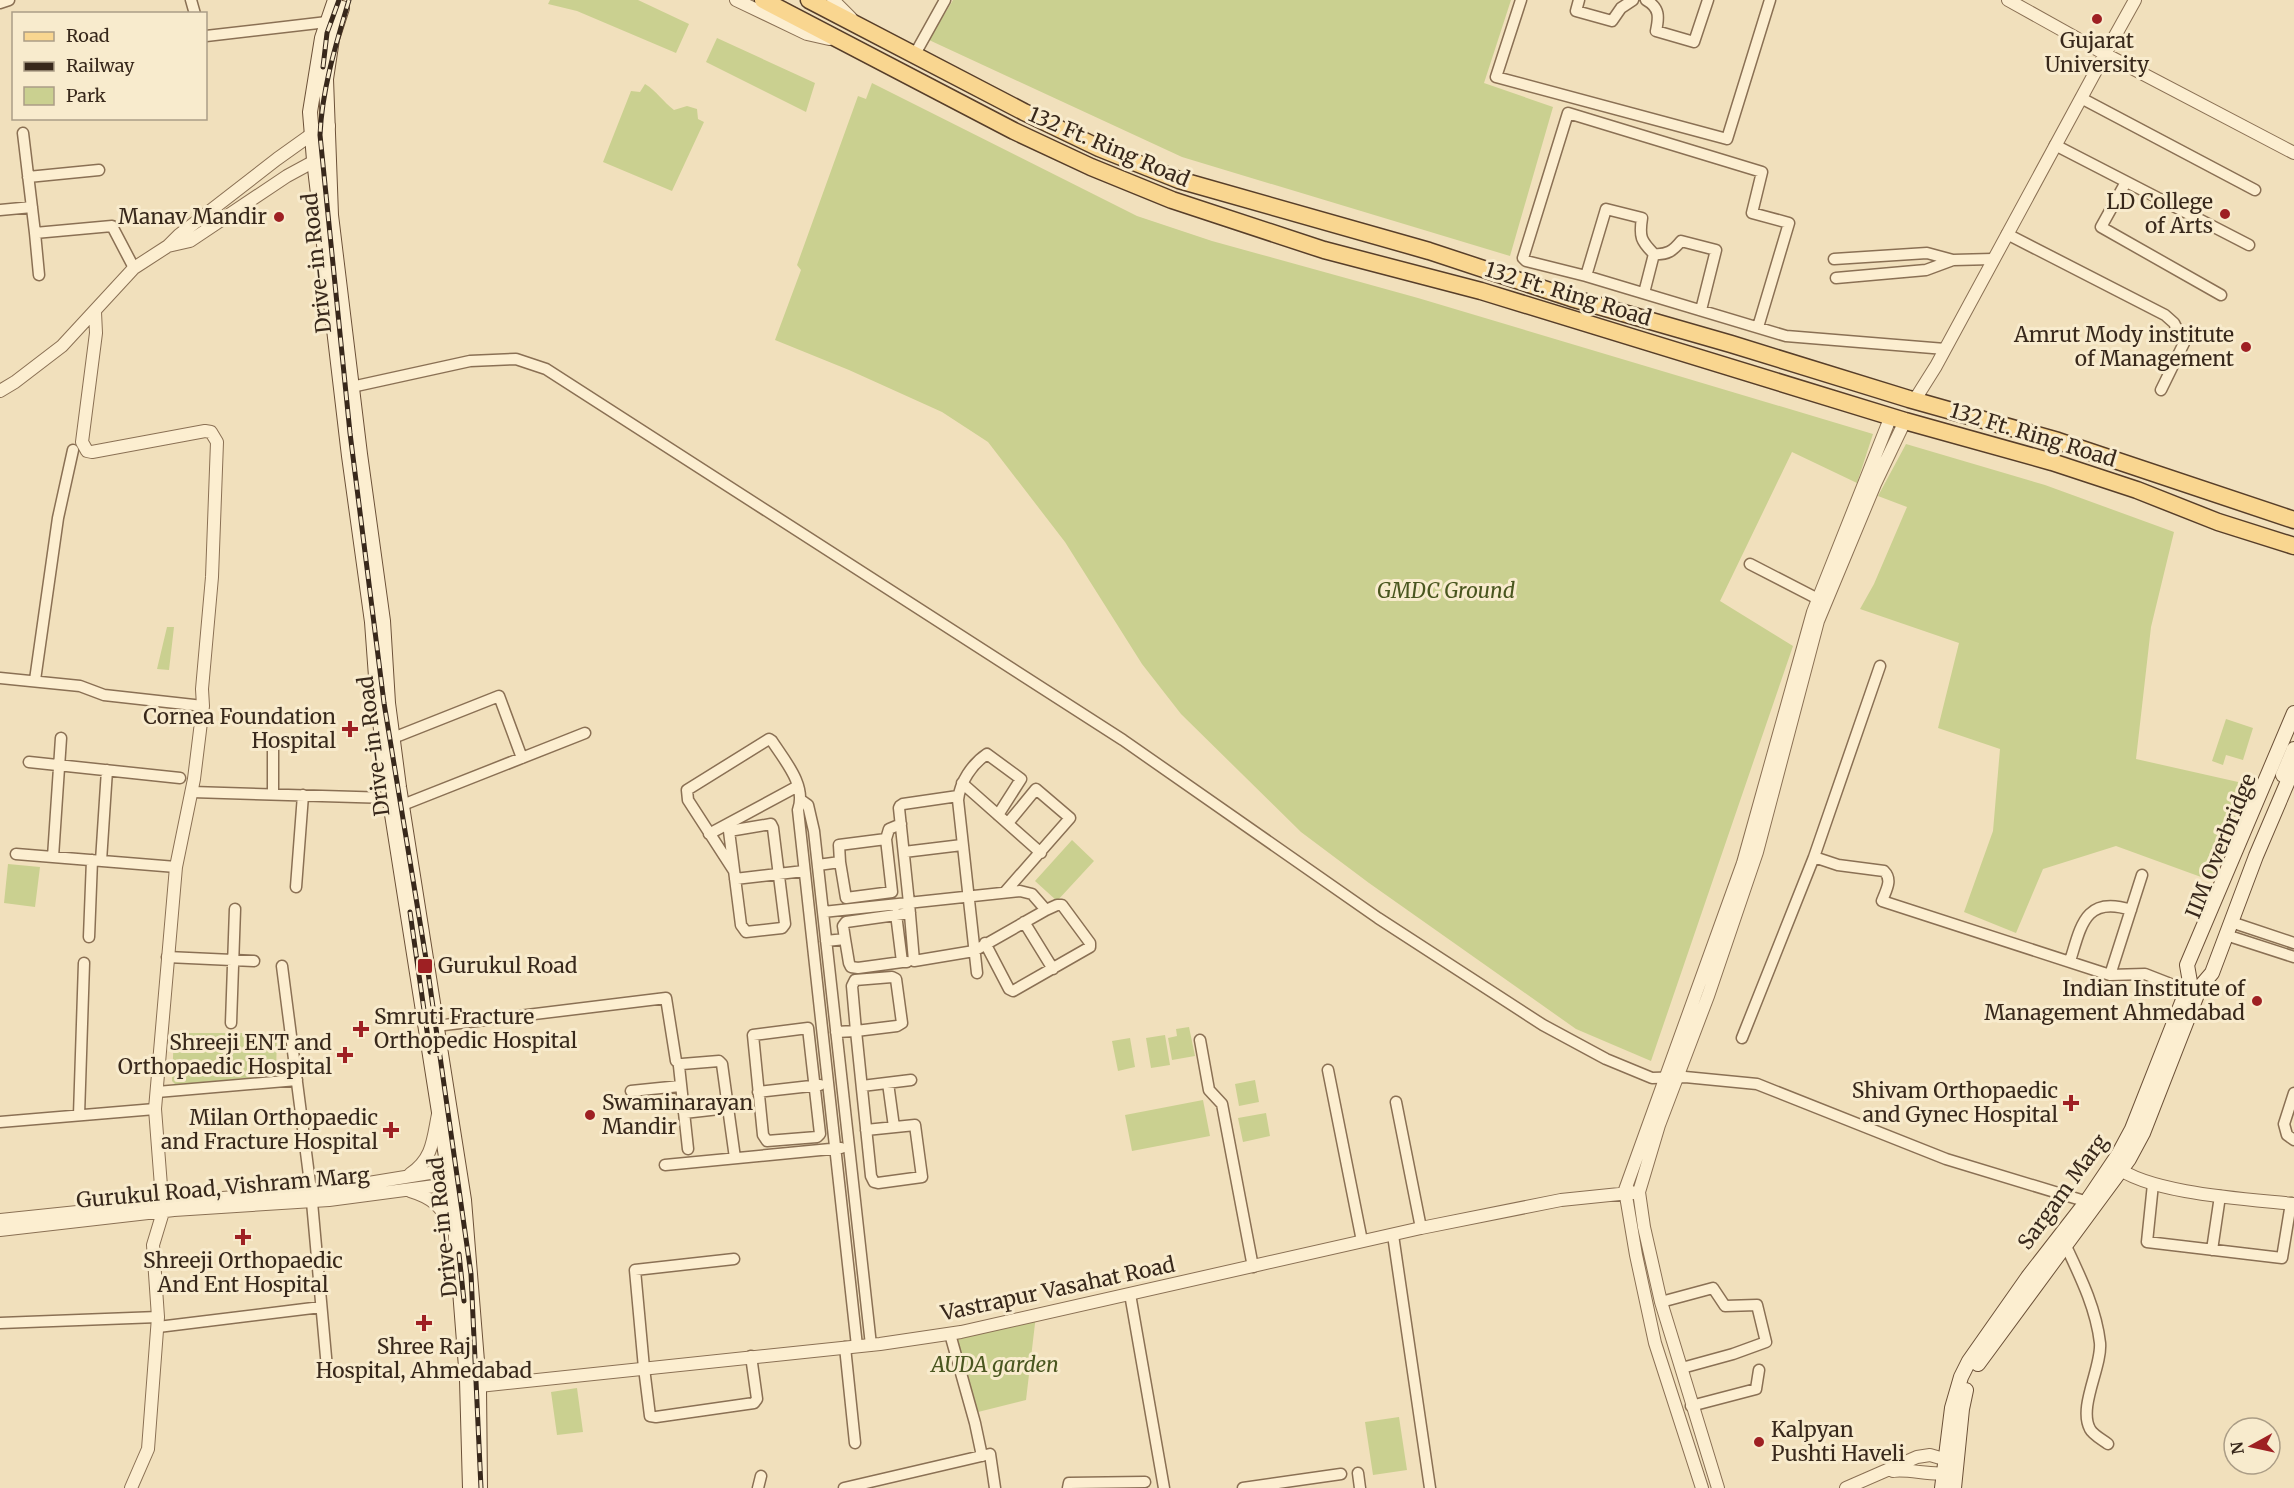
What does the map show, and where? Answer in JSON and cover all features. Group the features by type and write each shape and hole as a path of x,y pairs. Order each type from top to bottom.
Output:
{"main road":[{"name":"Drive-in Road","path":"335,0 322,38 310,112 314,160 346,388 383,621 393,738 394,804 436,1026 455,1176 469,1254 479,1386 480,1488"},
{"name":"Drive-in Road","path":"345,0 332,39 326,80 331,215 346,388 372,622 378,704 439,1111 455,1176 470,1488"},
{"name":"132 Ft. Ring Road","path":"809,0 1024,112 1179,180 1429,251 1571,298 2058,441 2294,519"},
{"name":"132 Ft. Ring Road","path":"770,3 1014,131 1172,201 1324,250 1481,291 1898,419 2052,462 2137,490 2218,522 2294,546"},
{"name":"Sargam Marg","path":"2192,986 2187,965 2294,713"},
{"name":"IIM Overbridge","path":"2221,931 2234,866 2294,726"},
{"name":"IIM Overbridge","path":"2221,931 2243,870 2294,749"},
{"name":"Sargam Marg","path":"1954,1488 1947,1473 1948,1438 1956,1392 1969,1361 2028,1277 2091,1203 2117,1168 2192,986 2212,973 2221,931 2294,767"},
{"name":"Sargam Marg","path":"1947,1473 1970,1379 1977,1365 2066,1244 2091,1203"}],"street":[{"path":"0,3 9,0"},
{"path":"736,0 807,34 848,42"},
{"path":"832,0 859,26"},
{"path":"915,54 945,0"},
{"path":"1521,0 1496,76 1727,139 1770,0"},
{"path":"1579,0 1576,11 1612,21 1622,8 1633,0"},
{"path":"1646,0 1654,4 1659,16 1656,31 1694,42 1708,0"},
{"path":"2008,0 2104,54 2294,153"},
{"path":"1914,400 1945,349 2104,54 2136,0"},
{"path":"207,36 327,22"},
{"path":"2081,98 2255,190"},
{"path":"1758,327 1789,223 1752,213 1762,172 1568,113 1524,258 1526,261 1586,276 1786,336 1945,349"},
{"path":"0,391 63,346 134,268 168,246 178,235 312,134 329,126"},
{"path":"23,133 39,275"},
{"path":"2055,145 2249,245"},
{"path":"168,246 190,241 314,160 330,154"},
{"path":"28,177 99,170"},
{"path":"2126,182 2101,227 2222,295"},
{"path":"0,210 32,207"},
{"path":"1586,276 1606,209 1642,218 1640,230 1642,242 1654,254 1664,254 1674,250 1681,241 1716,250 1701,310"},
{"path":"35,232 112,226 134,268"},
{"path":"2007,234 2165,315 2174,323 2184,343 2161,390"},
{"path":"1834,259 1927,253 1953,260 1993,260"},
{"path":"1644,293 1654,254"},
{"path":"1836,279 1926,270 1953,260"},
{"path":"95,312 96,333 83,447 92,452 205,431 211,432 218,442 212,578 202,688 203,706 192,792 176,867 155,1109 163,1208 153,1245 158,1322 148,1449 131,1488"},
{"path":"346,388 470,361 516,359 546,369 1123,740 1378,918 1543,1025 1629,1069 1652,1078 1671,1077 1757,1084 1946,1159 2091,1203"},
{"path":"1718,1488 1661,1302 1644,1227 1639,1192 1671,1077 1743,863 1808,626 1898,419"},
{"path":"1702,1488 1654,1343 1625,1193 1648,1121 1671,1077 1757,852 1818,621 1875,484 1898,419"},
{"path":"35,680 58,518 73,450"},
{"path":"1750,564 1818,599"},
{"path":"1742,1038 1814,857 1880,666"},
{"path":"0,678 80,686 104,695 203,706"},
{"path":"393,738 499,696 522,758"},
{"path":"192,792 303,795 394,804 585,733"},
{"path":"53,857 61,738"},
{"path":"735,875 688,800 687,790 767,740 772,741 798,786 801,800 798,810 828,1084 851,1346 855,1443"},
{"path":"273,742 273,794"},
{"path":"977,974 958,796 962,783 987,754 1020,777 1021,781 998,815"},
{"path":"29,762 180,778"},
{"path":"89,937 107,770"},
{"path":"962,783 1041,853"},
{"path":"709,834 798,786"},
{"path":"1005,892 1070,821 1070,816 1036,789 1008,823"},
{"path":"296,887 303,795"},
{"path":"914,961 899,808 903,804 958,796"},
{"path":"801,800 808,806 814,831 871,1344"},
{"path":"771,824 779,874 784,926 746,932 741,925 729,831 771,824"},
{"path":"886,839 839,845 846,898 892,893 886,839 889,829 901,824"},
{"path":"904,852 962,845"},
{"path":"16,854 176,867"},
{"path":"1814,857 1838,864 1884,871 1889,876 1889,882 1882,901 2110,975 2145,974 2192,986"},
{"path":"818,865 840,862"},
{"path":"735,875 804,871"},
{"path":"2110,975 2142,875"},
{"path":"823,912 909,908 967,896 1020,891 1029,892 1046,910"},
{"path":"909,908 896,914 846,922 843,926 849,963 854,968 974,951 985,944 1024,922 1057,905 1062,905 1091,945 1088,949 1013,991 1009,989 985,944"},
{"path":"2070,962 2082,922 2092,910 2107,905 2131,910"},
{"path":"231,1023 235,909"},
{"path":"896,914 902,962"},
{"path":"1024,922 1053,969"},
{"path":"2221,931 2294,943"},
{"path":"2221,931 2294,957"},
{"path":"826,941 845,939"},
{"path":"167,957 254,962"},
{"path":"79,1115 84,963"},
{"path":"282,966 311,1196 327,1368"},
{"path":"836,1032 856,1031 897,1026 902,1023 897,982 894,977 859,979 852,983 856,1031 862,1086 866,1130 871,1176 874,1182 919,1179 923,1174 917,1127 913,1124 866,1130"},
{"path":"436,1026 666,998 676,1061"},
{"path":"807,1027 810,1037 821,1131 817,1137 767,1141 763,1135 753,1035 807,1027"},
{"path":"810,1037 823,1036"},
{"path":"1200,1040 1209,1090 1222,1104 1253,1267"},
{"path":"688,1149 680,1086 680,1065 719,1061 722,1064 735,1158"},
{"path":"1328,1070 1362,1241"},
{"path":"157,1092 297,1080"},
{"path":"862,1086 911,1080"},
{"path":"888,1083 894,1127"},
{"path":"758,1092 828,1084"},
{"path":"631,1091 680,1086"},
{"path":"2294,1093 2284,1124 2287,1135 2294,1140"},
{"path":"1396,1102 1421,1228"},
{"path":"684,1113 728,1108"},
{"path":"0,1122 155,1109"},
{"path":"439,1111 431,1150 421,1167 404,1184 440,1206 456,1232"},
{"path":"665,1165 850,1147"},
{"path":"2117,1168 2153,1184 2220,1196 2292,1204 2282,1258 2147,1242 2153,1184"},
{"name":"Gurukul Road, Vishram Marg","path":"0,1220 311,1196 455,1176"},
{"name":"Vastrapur Vasahat Road","path":"479,1386 950,1334 1421,1228 1561,1200 1639,1192"},
{"path":"2212,1250 2220,1196"},
{"name":"Gurukul Road, Vishram Marg","path":"0,1230 163,1208"},
{"path":"1393,1235 1430,1488"},
{"path":"2066,1244 2091,1301 2100,1346 2087,1417 2091,1430 2108,1444"},
{"path":"734,1259 635,1270 648,1411 651,1416 656,1417 754,1403 757,1399 751,1356"},
{"path":"1661,1302 1713,1288 1725,1306 1757,1305 1766,1342 1682,1368"},
{"path":"1130,1294 1164,1488"},
{"path":"0,1323 158,1322 321,1307"},
{"path":"950,1334 982,1456"},
{"path":"1691,1406 1756,1389 1759,1370"},
{"path":"1846,1488 1917,1457 1930,1455 1943,1448 1948,1438"},
{"path":"844,1488 888,1483 990,1454 994,1488"},
{"path":"1930,1455 1947,1473"},
{"path":"1886,1472 1900,1470 1947,1473"},
{"path":"1358,1473 1360,1488"},
{"path":"1243,1488 1341,1474"},
{"path":"758,1488 761,1476"},
{"path":"1068,1488 1069,1483 1145,1482"}],"green space":[{"path":"550,0 638,0 689,24 676,53 577,11 548,4"},
{"path":"953,0 1511,0 1484,83 1553,107 1510,256 1182,157 929,40"},
{"path":"717,38 815,83 806,112 706,62"},
{"name":"GMDC Ground","path":"872,83 1137,216 1212,241 1418,298 1873,434 1857,483 1792,452 1720,601 1793,646 1651,1061 1576,1029 1369,883 1301,832 1181,714 1142,664 1065,542 988,442 942,412 775,340 801,270 797,265 858,96 866,99"},
{"path":"645,84 674,110 687,106 697,109 698,119 704,122 672,191 603,162 631,91 640,92"},
{"path":"1906,444 2045,485 2174,532 2151,627 2136,759 2247,784 2212,881 2116,846 2043,869 2016,933 1964,912 1993,831 2000,749 1938,728 1959,643 1860,609 1874,584 1907,507 1878,496"},
{"path":"167,627 174,627 169,670 157,669"},
{"path":"2226,719 2253,728 2243,760 2226,755 2223,765 2212,761"},
{"path":"1072,840 1094,861 1057,901 1035,881"},
{"path":"8,864 40,867 35,907 4,903"},
{"path":"1189,1027 1195,1056 1172,1060 1168,1038 1177,1036 1176,1029"},
{"path":"174,1033 277,1033 276,1075 176,1085 172,1081"},
{"path":"1165,1035 1170,1065 1151,1068 1146,1038"},
{"path":"1130,1038 1135,1067 1118,1071 1112,1041"},
{"path":"1255,1080 1259,1102 1239,1106 1235,1084"},
{"path":"1203,1100 1210,1136 1132,1151 1125,1115"},
{"path":"1266,1113 1270,1136 1243,1142 1238,1118"},
{"name":"AUDA garden","path":"1036,1315 1026,1400 974,1413 949,1342"},
{"path":"577,1388 583,1432 557,1435 551,1392"},
{"path":"1399,1417 1407,1470 1373,1475 1365,1422"}],"railway":[{"path":"323,67 327,33 339,0"},
{"path":"349,0 327,84 320,135 350,433 384,703 427,965 471,1274 481,1488"},
{"path":"410,912 430,1052"},
{"path":"459,1254 464,1301"}],"place":[{"name":"Gujarat University","path":"2097,19"},
{"name":"LD College of Arts","path":"2225,214"},
{"name":"Manav Mandir","path":"279,217"},
{"name":"Amrut Mody institute of Management","path":"2246,347"},
{"name":"Cornea Foundation Hospital","path":"350,729"},
{"name":"Gurukul Road","path":"425,966"},
{"name":"Indian Institute of Management Ahmedabad","path":"2257,1001"},
{"name":"Smruti Fracture Orthopedic Hospital","path":"361,1029"},
{"name":"Shreeji ENT and Orthopaedic Hospital","path":"345,1055"},
{"name":"Shivam Orthopaedic and Gynec Hospital","path":"2071,1103"},
{"name":"Swaminarayan Mandir","path":"590,1115"},
{"name":"Milan Orthopaedic and Fracture Hospital","path":"391,1130"},
{"name":"Shreeji Orthopaedic And Ent Hospital","path":"243,1237"},
{"name":"Shree Raj Hospital, Ahmedabad","path":"424,1323"},
{"name":"Kalpyan Pushti Haveli","path":"1759,1442"}]}
